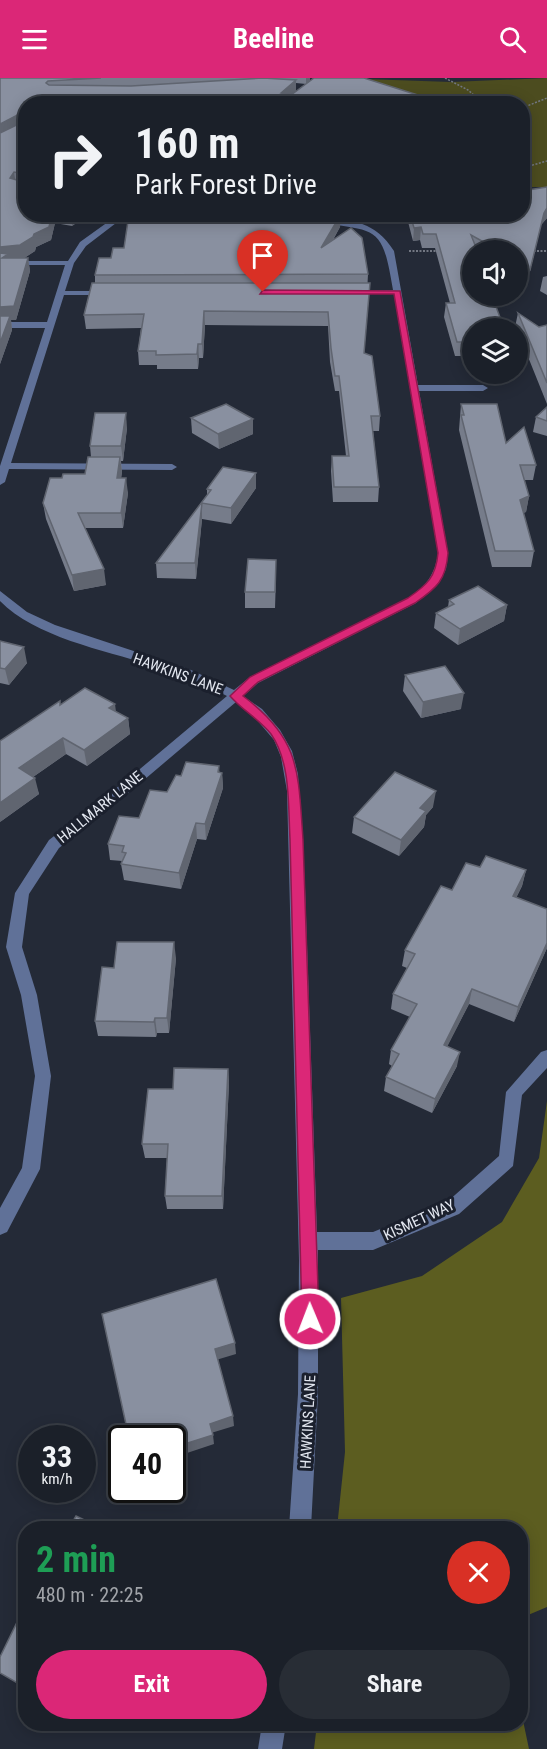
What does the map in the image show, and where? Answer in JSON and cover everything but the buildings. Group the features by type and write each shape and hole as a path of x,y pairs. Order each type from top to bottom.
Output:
{"street":[{"path":"0,482 70,263 83,244 113,222"},
{"path":"335,222 366,226 383,236 390,251"},
{"name":"HALLMARK LANE","path":"0,1226 31,1169 43,1076 29,995 14,947 22,893 54,843 254,680 412,601 429,588 441,572 443,553 390,251"},
{"path":"0,263 70,263"},
{"path":"61,293 119,292"},
{"path":"339,292 397,292"},
{"path":"0,325 51,325"},
{"path":"415,388 483,388"},
{"path":"5,466 172,467"},
{"name":"HAWKINS LANE","path":"0,594 7,603 27,617 64,634 204,680 236,696 256,711 276,733 287,755 292,777 296,839 311,1339 308,1444 301,1521"},
{"name":"KISMET WAY","path":"309,1241 373,1241 453,1208 507,1160 514,1092 547,1057"},
{"path":"270,1749 273,1731"}],"path":[{"path":"445,78 474,96"},
{"path":"530,105 547,98"},
{"path":"530,166 547,161"},
{"path":"390,251 449,251"},
{"path":"528,251 547,251"}],"shaded area":[{"path":"336,78 451,82 547,78 547,187 530,187 530,96 430,96 329,83"},
{"path":"547,1101 547,1607 528,1615 528,1521 338,1521 345,1452 341,1298 422,1276 502,1222 539,1158"},
{"path":"316,1731 525,1731 529,1749 314,1749"}],"route":[{"path":"263,292 397,292 443,553 441,572 429,588 412,601 254,680 236,696 256,711 276,733 287,755 292,777 296,839 310,1319"}]}
